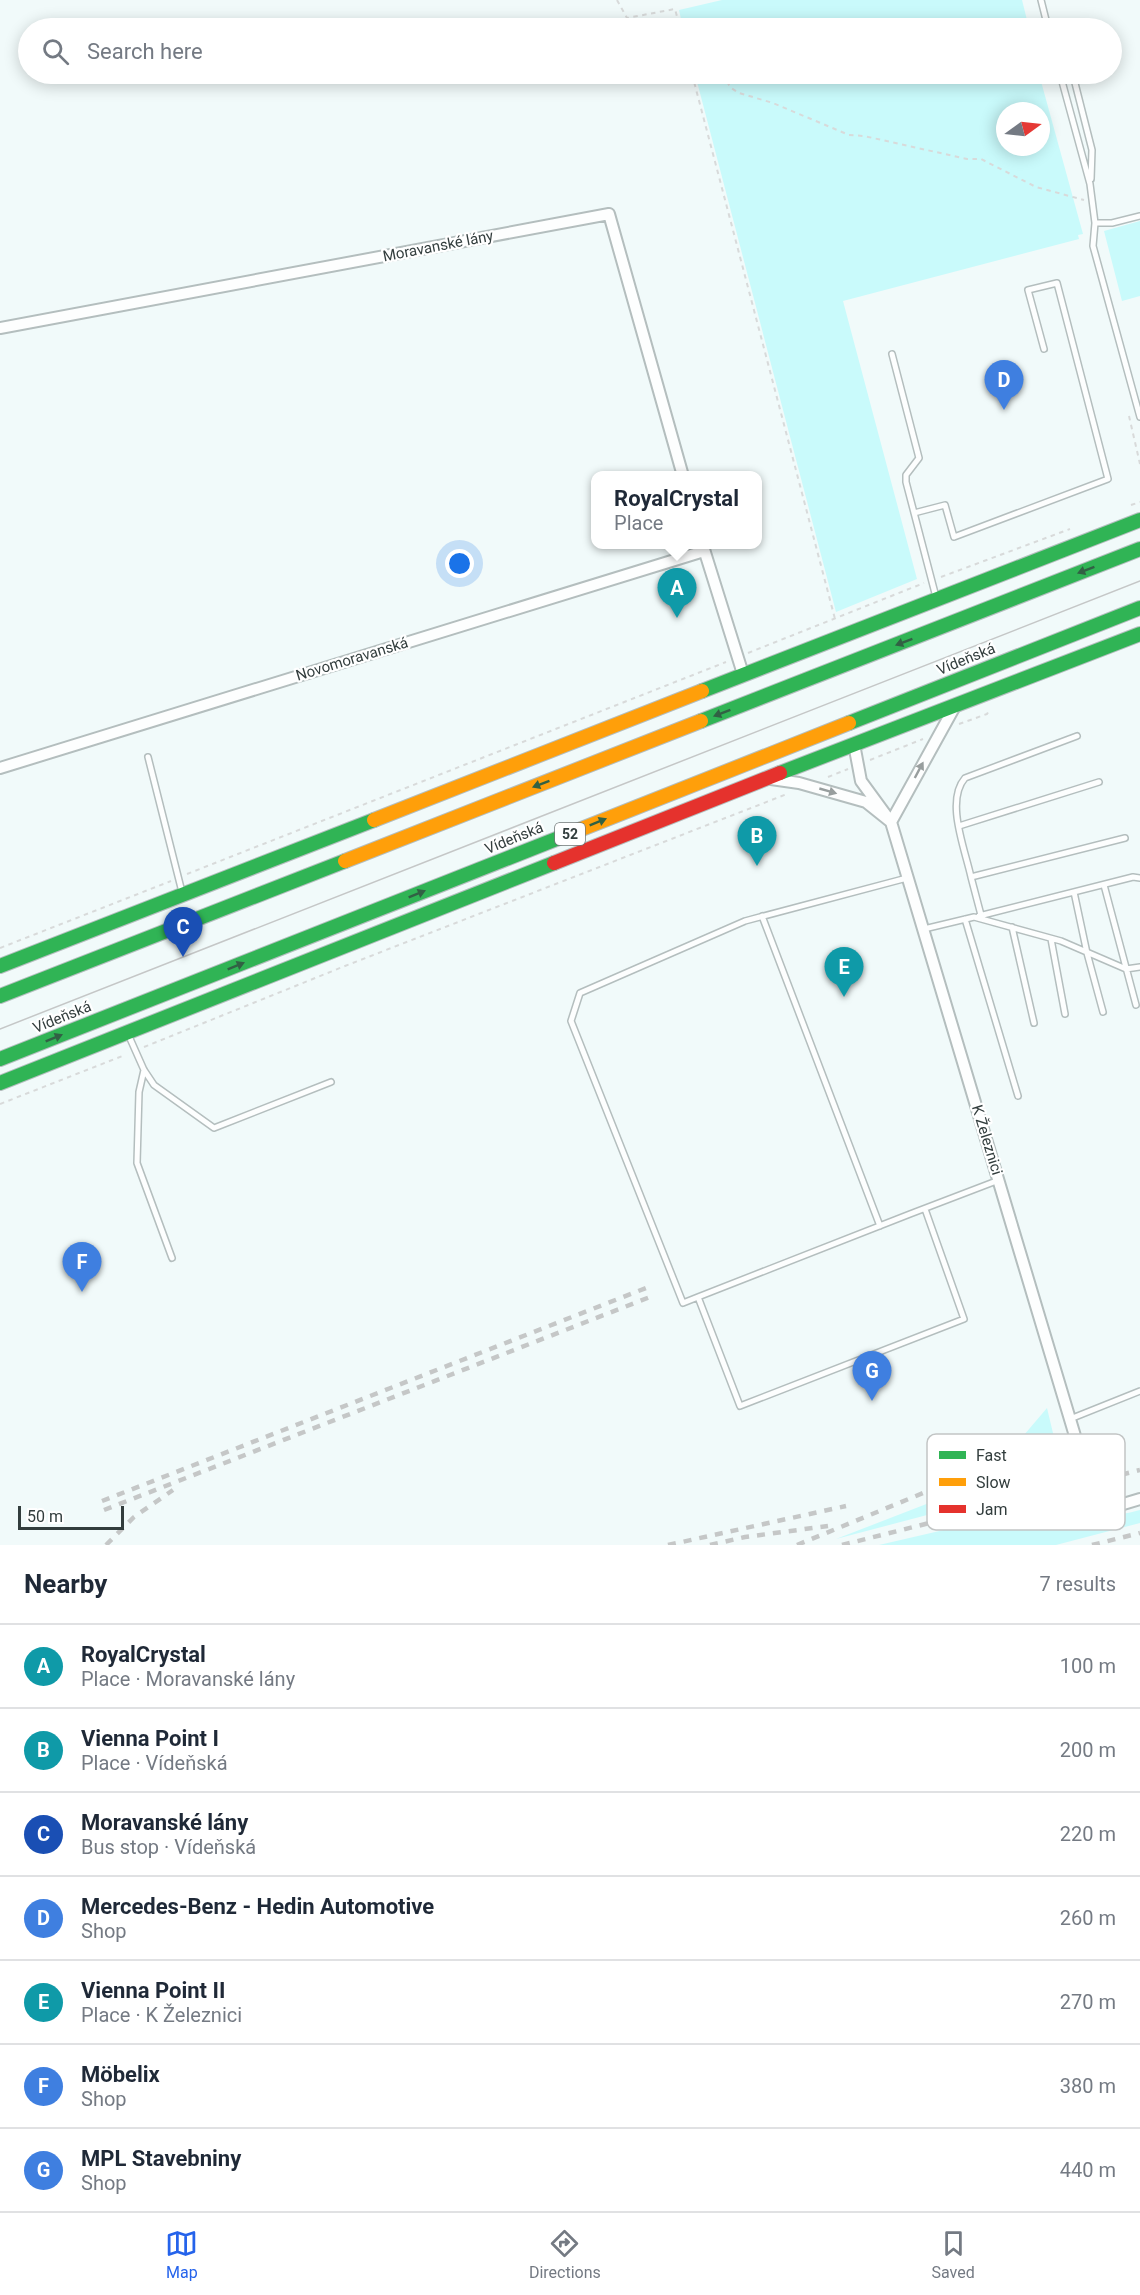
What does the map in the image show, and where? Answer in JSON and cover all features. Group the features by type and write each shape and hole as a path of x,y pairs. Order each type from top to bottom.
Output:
{"main road":[{"path":"0,966 1140,520"},
{"path":"0,996 1140,549"},
{"name":"Vídeňská","path":"0,1059 1140,608"},
{"path":"0,1083 771,779 854,744 1140,634"}],"street":[{"name":"Moravanské lány","path":"0,328 609,214 682,471"},
{"name":"Novomoravanská","path":"0,768 700,549"},
{"path":"703,549 743,675"},
{"path":"771,779 808,786 866,802 891,822 955,706"},
{"name":"K Železnici","path":"854,744 861,781 891,822 909,878 1074,1434"},
{"name":"K Železnici","path":"1125,1503 1140,1499"}],"lane":[{"path":"1041,0 1046,18"},
{"path":"1063,84 1090,184 1095,223 1093,246 1139,415"},
{"path":"1075,84 1092,150 1090,184"},
{"path":"1095,223 1112,223 1140,216"},
{"path":"914,513 945,506 954,537 1108,479 1057,282 1028,290 1044,349"},
{"path":"892,354 919,458 906,475 936,598"},
{"path":"981,915 955,806 958,787 965,778 1077,736"},
{"path":"148,757 183,894"},
{"path":"960,826 1099,782"},
{"path":"971,877 1125,838"},
{"path":"924,930 1133,877 1140,878"},
{"path":"909,878 745,921 580,993 571,1021 683,1303 999,1180"},
{"path":"1104,885 1136,1005"},
{"path":"1074,892 1103,1012"},
{"path":"762,916 880,1226"},
{"path":"974,917 1051,939 1126,969 1140,967"},
{"path":"966,919 1018,1096"},
{"path":"1012,927 1034,1023"},
{"path":"1051,939 1065,1014"},
{"path":"127,1032 144,1070 154,1085 214,1128 331,1082"},
{"path":"144,1070 139,1092 137,1163 172,1258"},
{"path":"698,1297 740,1406 964,1319 925,1209"},
{"path":"1070,1419 1140,1391"}],"path":[{"path":"617,0 627,18 675,9 677,18"},
{"path":"695,84 835,619"},
{"path":"728,84 739,93 773,104 849,135 864,136 967,159 981,159 1036,187 1092,201"},
{"path":"1139,415 1128,416 1140,464"},
{"path":"1131,506 1140,502"},
{"path":"0,948 931,580 1073,528"},
{"path":"0,1104 987,714 1006,686"}],"shaded area":[{"path":"722,0 1022,0 1026,18 681,18 679,10"},
{"path":"698,84 1042,84 1047,102 996,102 996,156 1050,156 1050,114 1083,234 1078,235 1079,239 843,301 917,579 836,612"},
{"path":"1140,221 1140,296 1122,301 1104,231"},
{"path":"1047,1408 1053,1434 1025,1434"},
{"path":"927,1504 927,1515 836,1539"},
{"path":"1140,1510 1140,1523 1125,1527 1125,1513"},
{"path":"944,1530 1113,1530 1056,1545 879,1545"}],"tram line":[{"path":"0,1029 1140,581"}],"railway":[{"path":"102,1501 646,1288"},
{"path":"104,1510 650,1297"},
{"path":"1125,1474 1140,1470"},
{"path":"106,1545 134,1517 173,1490"},
{"path":"797,1545 927,1491"},
{"path":"668,1545 846,1506"},
{"path":"842,1545 927,1524"},
{"path":"710,1545 745,1537 828,1526"},
{"path":"1092,1545 1140,1533"}],"traffic: fast":[{"path":"702,691 1140,520"},
{"path":"701,721 1140,549"},
{"path":"849,723 1140,608"},
{"path":"780,773 1140,634"},
{"path":"0,966 374,820"},
{"path":"0,1059 574,832"},
{"path":"0,996 345,861"},
{"path":"0,1083 554,863"}],"traffic: slow":[{"path":"374,820 702,691"},
{"path":"345,861 701,721"},
{"path":"574,832 849,723"}],"traffic: jam":[{"path":"554,863 780,773"}],"place":[{"name":"Mercedes-Benz - Hedin Automotive","path":"1004,410"},
{"name":"RoyalCrystal","path":"677,618"},
{"name":"Vienna Point I","path":"757,866"},
{"name":"Moravanské lány","path":"183,957"},
{"name":"Vienna Point II","path":"844,997"},
{"name":"Möbelix","path":"82,1292"},
{"name":"MPL Stavebniny","path":"872,1401"}]}
